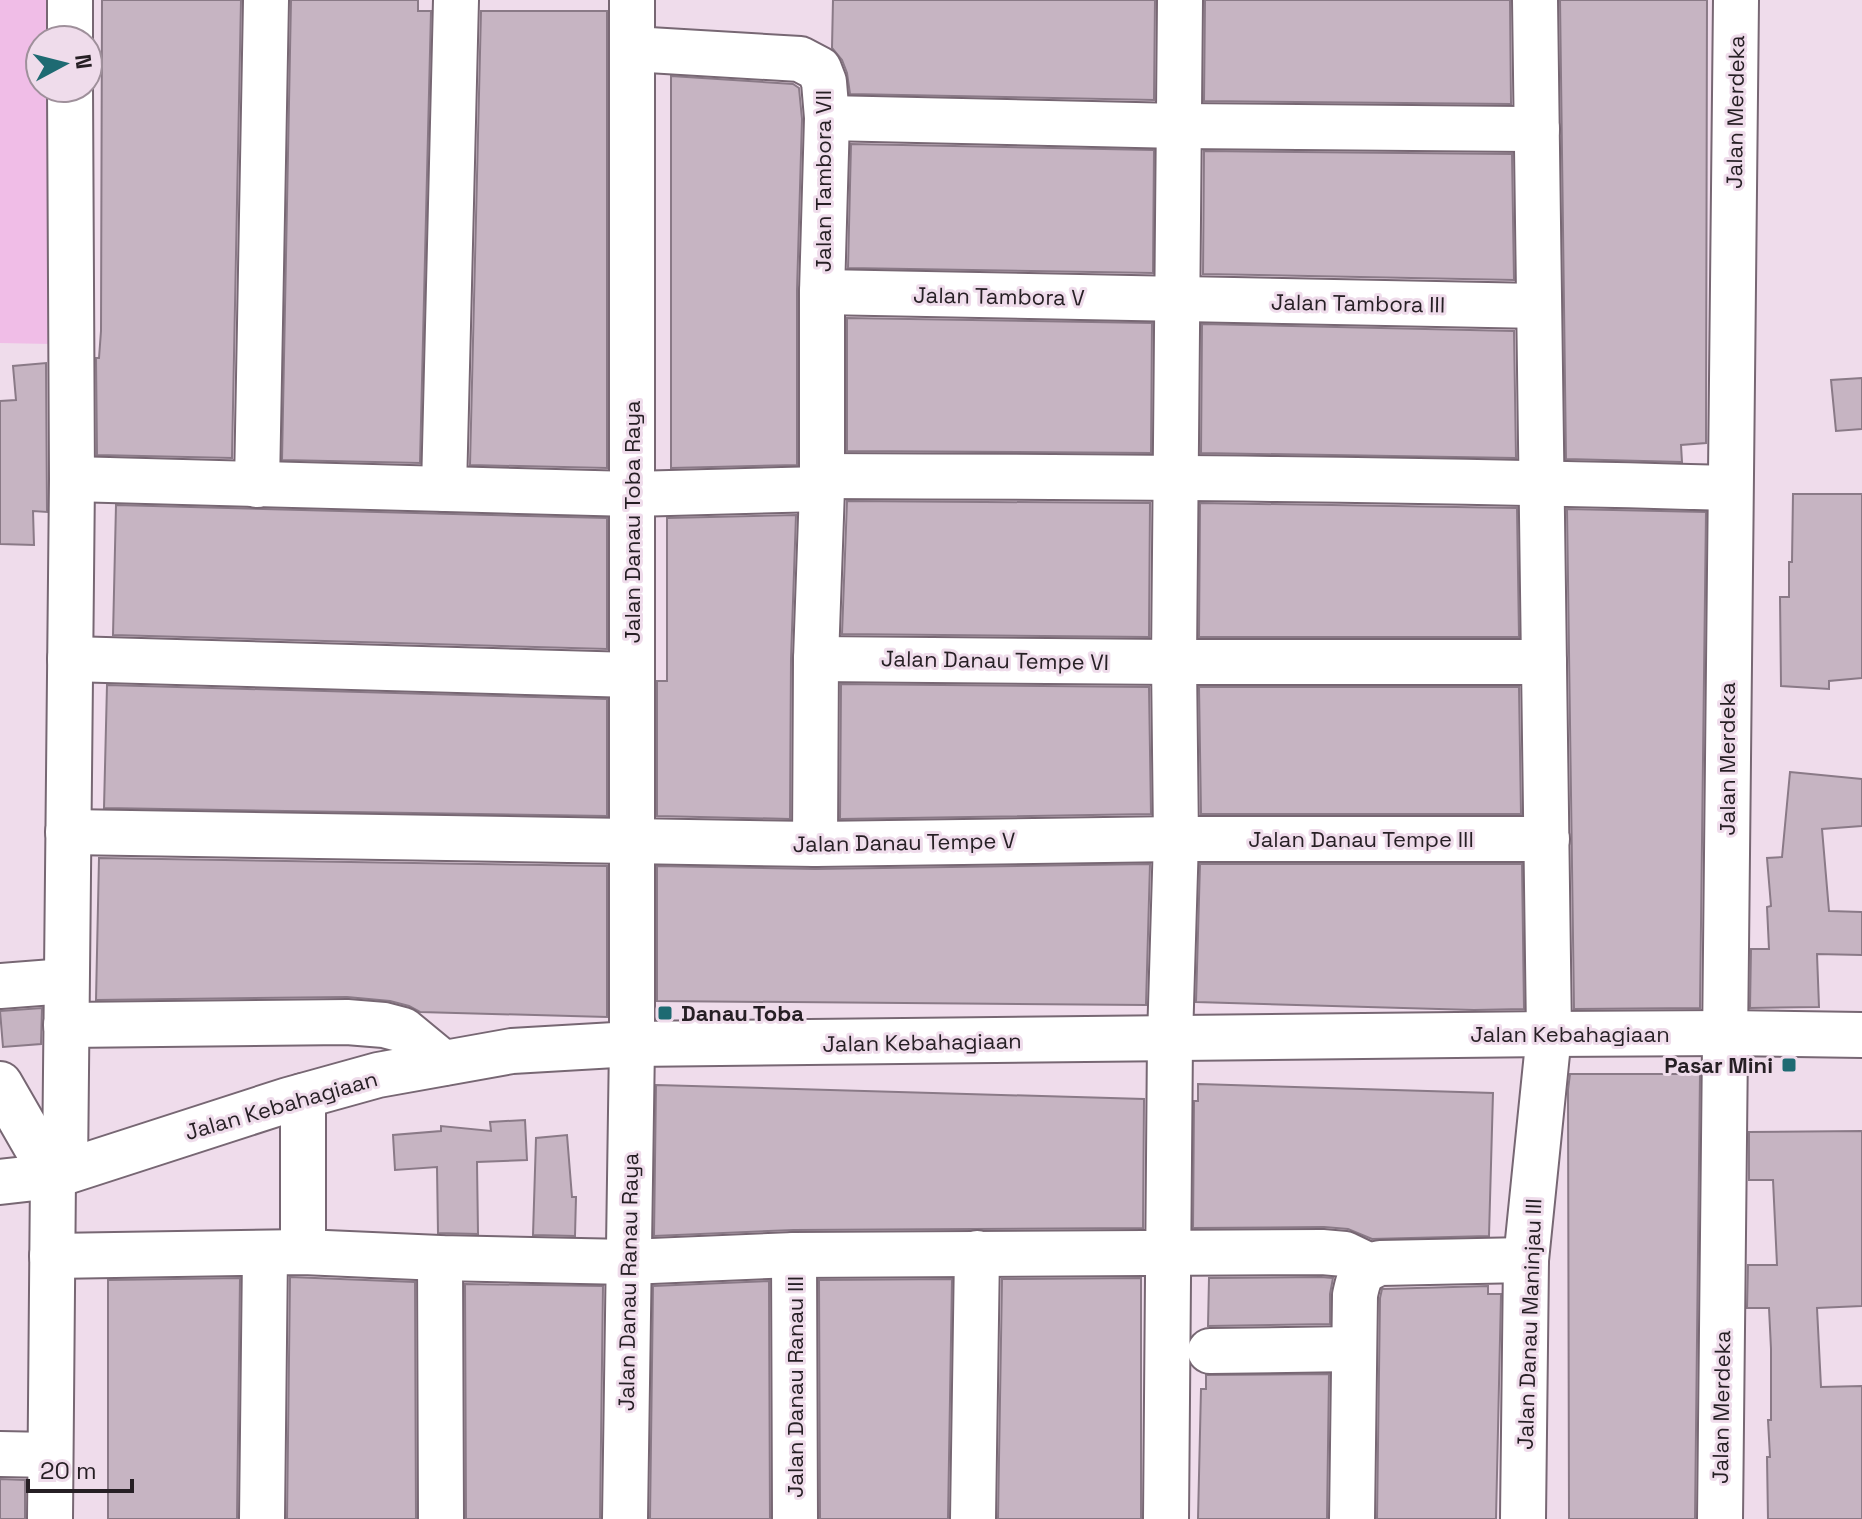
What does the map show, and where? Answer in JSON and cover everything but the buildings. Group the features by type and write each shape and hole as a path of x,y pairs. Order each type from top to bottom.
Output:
{"street":[{"path":"70,0 70,24"},
{"path":"257,485 266,0"},
{"path":"444,489 456,0"},
{"name":"Jalan Danau Toba Raya","path":"632,0 632,1044"},
{"path":"1166,1519 1170,1039 1176,839 1174,662 1180,0"},
{"name":"Jalan Danau Maninjau III","path":"1523,1519 1526,1260 1549,1034 1535,0"},
{"name":"Jalan Merdeka","path":"1720,1519 1736,0"},
{"name":"Jalan Tambora VII","path":"632,49 800,59 819,69 824,82 827,118 815,844"},
{"path":"50,1519 52,1256 66,1025 72,479 70,104"},
{"path":"827,118 1179,126 1537,129"},
{"name":"Jalan Tambora V","path":"822,292 1176,300"},
{"name":"Jalan Tambora III","path":"1176,300 1539,306"},
{"path":"72,479 632,494 822,482 1176,477 1730,488"},
{"path":"70,659 632,675"},
{"name":"Jalan Danau Tempe VI","path":"816,659 1544,662"},
{"name":"Jalan Danau Tempe V","path":"68,832 815,844 1176,839"},
{"name":"Jalan Danau Tempe III","path":"1176,839 1547,839"},
{"path":"0,986 66,981"},
{"path":"66,1025 347,1022 384,1025 403,1030 443,1063"},
{"name":"Jalan Kebahagiaan","path":"0,1182 59,1174 378,1075 512,1051 632,1044 1549,1034 1862,1035"},
{"name":"Jalan Danau Ranau Raya","path":"625,1519 632,1044"},
{"path":"0,1084 59,1174"},
{"path":"262,1519 284,1253 303,1096"},
{"path":"52,1256 284,1253 628,1262 794,1255 1322,1252 1345,1254 1370,1266"},
{"path":"973,1519 977,1253"},
{"name":"Jalan Danau Ranau III","path":"794,1255 795,1519"},
{"path":"440,1258 441,1519"},
{"path":"1352,1519 1355,1295 1359,1276 1370,1266 1380,1263 1526,1260"},
{"path":"1210,1351 1354,1349"},
{"path":"0,1454 50,1455"}],"shaded area":[{"path":"0,0 59,0 58,24 24,24 24,104 57,104 51,344 0,343"}],"place":[{"name":"Danau Toba","path":"665,1013"},
{"name":"Pasar Mini","path":"1789,1065"}]}
